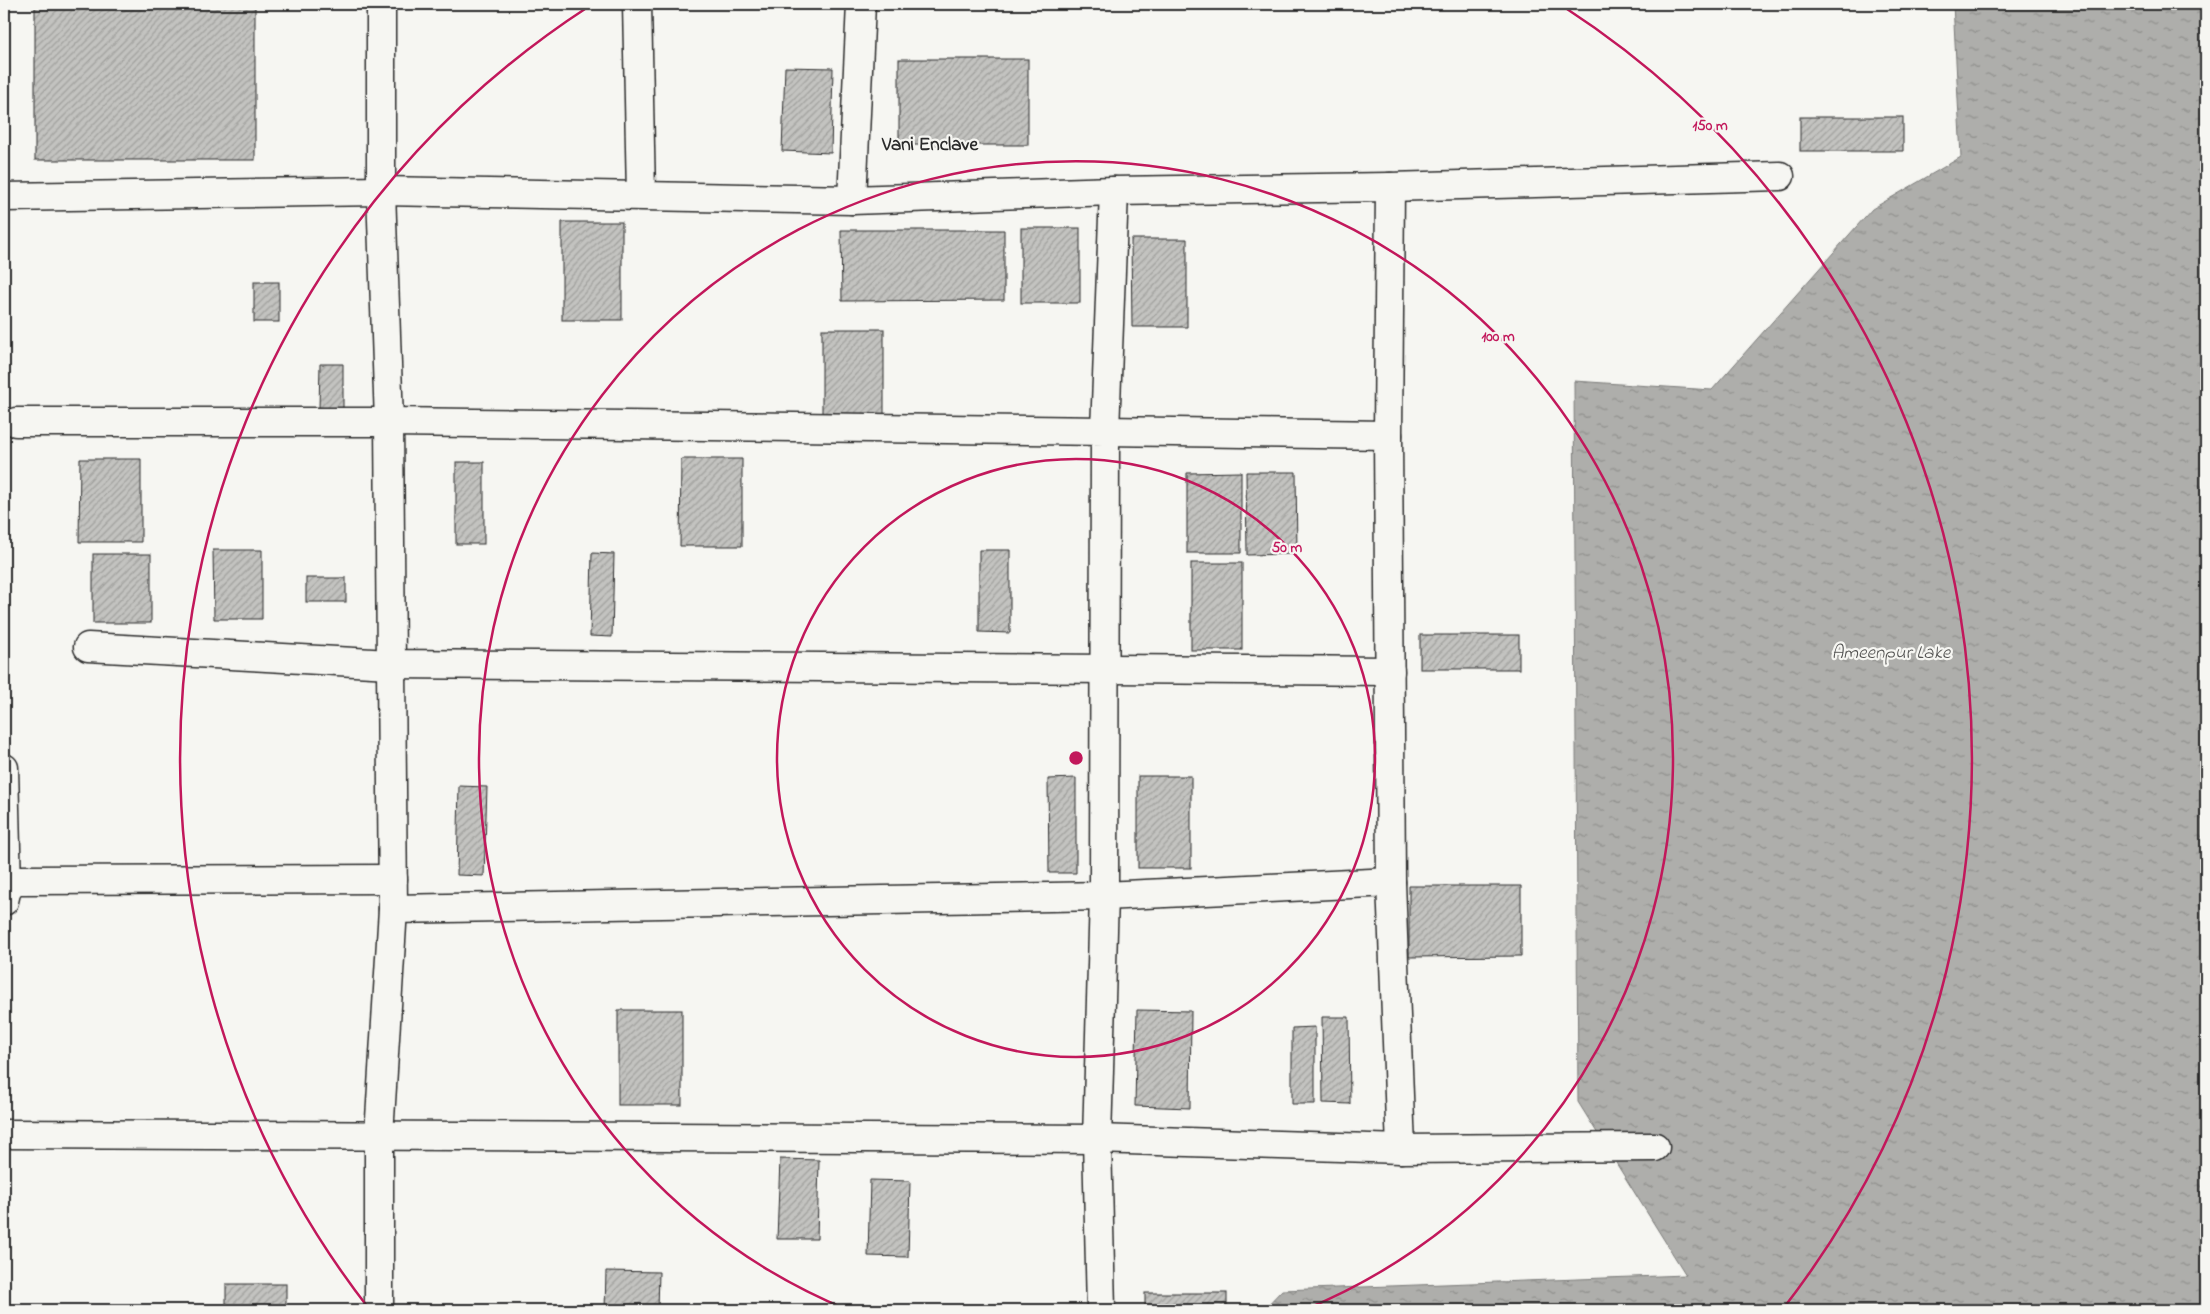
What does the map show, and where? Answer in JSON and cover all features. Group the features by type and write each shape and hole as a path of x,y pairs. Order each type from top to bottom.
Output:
{"street":[{"path":"379,1310 379,1135 393,909 389,422 381,191 381,4"},
{"path":"638,4 641,195"},
{"path":"852,200 861,4"},
{"path":"4,197 381,191 852,200 1114,191 1390,187 1780,176"},
{"path":"1390,187 1388,435 1391,882 1401,1149"},
{"path":"1101,1310 1097,1139 1104,896 1105,431 1114,191"},
{"path":"16,422 389,422 1388,435"},
{"path":"88,647 390,664 1390,671"},
{"path":"4,768 5,894"},
{"path":"5,894 15,880 393,879"},
{"path":"393,909 1104,896 1391,882"},
{"path":"4,1134 1097,1139 1401,1149 1655,1147"}],"water":[{"name":"Ameenpur Lake","path":"1953,4 2206,4 2206,1310 1263,1310 1282,1290 1686,1275 1578,1102 1574,381 1712,390 1872,209 1961,157"}],"building":[{"path":"35,4 255,4 255,160 35,160"},
{"path":"899,59 1028,59 1028,145 899,145"},
{"path":"785,67 833,68 831,153 782,151"},
{"path":"1800,117 1903,117 1903,151 1800,151"},
{"path":"562,222 622,222 622,320 562,320"},
{"path":"1021,228 1080,228 1080,303 1021,303"},
{"path":"841,230 1004,230 1004,300 842,301"},
{"path":"1131,239 1187,239 1187,327 1132,327"},
{"path":"254,282 279,282 279,322 254,322"},
{"path":"822,329 884,329 884,414 822,414"},
{"path":"320,364 343,364 343,410 319,409"},
{"path":"80,459 141,459 141,542 79,542"},
{"path":"681,459 742,459 742,546 680,546"},
{"path":"456,462 484,462 484,544 456,544"},
{"path":"1241,472 1241,553 1187,553 1187,473"},
{"path":"1246,472 1296,472 1297,554 1247,555"},
{"path":"213,550 262,550 262,619 214,619"},
{"path":"979,550 1010,550 1010,633 979,632"},
{"path":"592,553 614,554 612,637 590,636"},
{"path":"93,554 151,554 151,623 93,623"},
{"path":"1191,563 1242,563 1242,650 1191,650"},
{"path":"306,578 346,578 346,602 306,602"},
{"path":"1420,635 1519,635 1519,669 1420,669"},
{"path":"1138,776 1191,776 1191,868 1138,868"},
{"path":"1076,778 1076,873 1049,873 1048,779"},
{"path":"459,786 487,787 484,876 457,875"},
{"path":"1409,886 1521,886 1521,956 1409,957"},
{"path":"618,1010 682,1010 682,1105 618,1105"},
{"path":"1137,1010 1191,1011 1190,1108 1135,1106"},
{"path":"1322,1017 1349,1017 1350,1104 1323,1103"},
{"path":"1315,1027 1315,1104 1292,1104 1292,1028"},
{"path":"780,1159 819,1160 817,1239 777,1239"},
{"path":"870,1180 910,1181 908,1257 868,1256"},
{"path":"606,1271 659,1272 658,1310 605,1310"},
{"path":"226,1284 286,1284 286,1310 226,1310"},
{"path":"1145,1293 1227,1293 1227,1310 1145,1310"}],"district":[{"name":"Vani Enclave","path":"930,143"}]}
